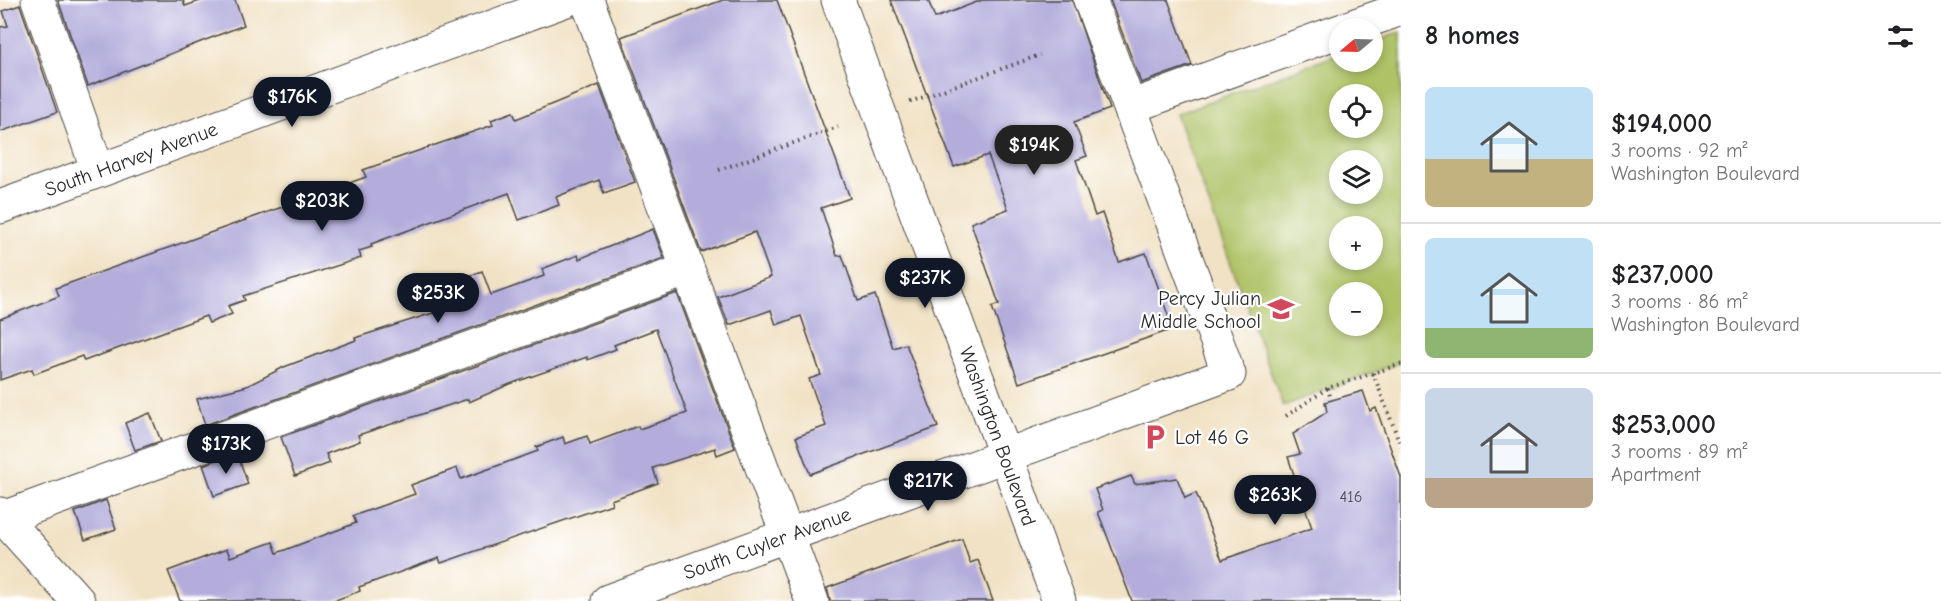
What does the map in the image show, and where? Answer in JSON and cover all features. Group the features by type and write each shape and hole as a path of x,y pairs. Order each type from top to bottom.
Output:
{"street":[{"path":"38,0 98,171"},
{"name":"South Harvey Avenue","path":"0,207 566,0"},
{"path":"587,0 686,270 812,601"},
{"name":"Washington Boulevard","path":"838,0 1059,601"},
{"path":"1090,0 1130,107 1329,35"},
{"path":"1375,18 1401,9"},
{"name":"South Cuyler Avenue","path":"608,601 1229,374 1130,107"},
{"path":"78,601 1,517 686,270"}],"path":[{"path":"910,102 1040,55"},
{"path":"719,170 838,127"},
{"path":"1286,416 1328,388 1401,364"},
{"path":"1372,373 1401,446"},
{"path":"1328,388 1331,400"}],"green space":[{"path":"1401,32 1401,362 1283,406 1176,114 1329,58 1329,72 1383,72 1383,38"}],"building":[{"path":"58,0 183,0 185,6 203,0 235,0 244,25 88,86"},
{"path":"723,0 777,0 850,198 821,208 837,256 842,255 858,301 875,295 893,348 906,344 938,427 810,474 796,437 826,426 809,379 821,375 801,316 776,325 771,310 729,325 718,297 771,277 755,232 701,252 621,37"},
{"path":"891,0 928,0 935,18 982,0 1072,0 1110,109 1074,122 1087,156 1076,160 1095,216 1102,213 1119,262 1146,253 1173,329 1019,383 992,307 999,304 971,223 1008,209 988,155 954,167"},
{"path":"1110,0 1168,0 1192,65 1141,83"},
{"path":"20,5 57,112 0,132 0,27 8,26 3,11"},
{"path":"599,85 635,182 604,193 599,180 556,197 559,205 519,220 509,193 371,244 372,247 359,251 361,258 243,296 245,300 228,306 232,314 209,323 206,316 84,361 82,356 34,374 32,369 0,380 0,319 59,296 56,288 366,177 363,170 493,125 491,120 513,112 516,119"},
{"path":"653,229 664,258 205,425 197,399 247,386 284,367 356,340 355,338 458,305 450,283 482,271 491,295 544,276 542,269 578,255 579,259"},
{"path":"677,293 735,448 717,455 715,448 653,468 658,483 611,500 612,504 441,563 439,558 359,587 360,591 333,601 180,601 168,571 227,549 230,557 273,542 277,553 356,523 353,516 415,494 411,485 457,468 461,479 538,451 536,447 563,437 565,444 587,436 590,444 638,426 639,429 687,413 656,329 614,345 616,349 510,384 469,402 468,399 358,435 360,441 326,454 330,463 295,476 281,437"},
{"path":"1363,391 1370,411 1376,408 1401,477 1401,601 1132,601 1098,512 1103,510 1095,489 1131,476 1135,484 1177,478 1185,498 1196,493 1222,560 1312,528 1288,457 1300,454 1293,434 1327,412 1325,402"},
{"path":"150,413 161,441 135,450 125,423"},
{"path":"237,453 248,484 214,496 203,465"},
{"path":"106,500 116,529 85,540 75,512"},
{"path":"962,539 970,563 978,560 993,601 830,601 827,588"}],"place":[{"name":"Percy Julian Middle School","path":"1281,309"},
{"name":"Lot 46 G","path":"1155,437"}]}
